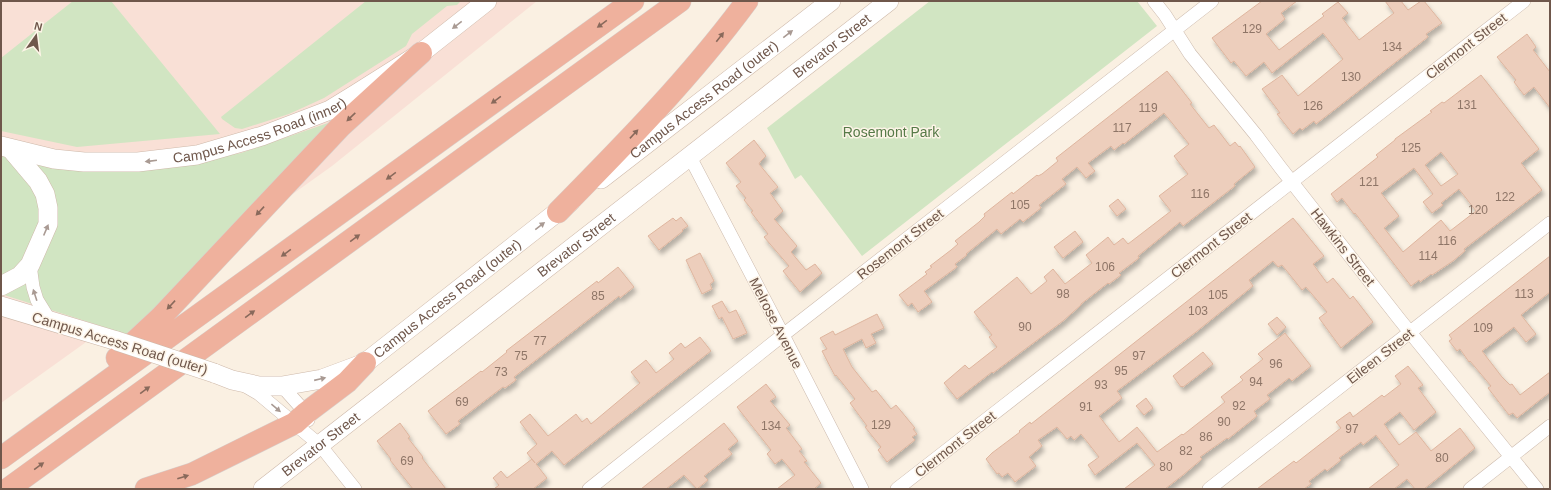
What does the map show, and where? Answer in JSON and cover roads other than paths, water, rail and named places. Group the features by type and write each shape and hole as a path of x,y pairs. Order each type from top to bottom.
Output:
{"highway":[{"path":"1,458 633,1"},
{"path":"8,489 680,1"},
{"path":"558,212 612,157 688,75 747,1"},
{"path":"1,452 105,368 142,336 330,137 421,53"},
{"path":"146,489 192,474 300,418 348,382 365,363"}],"street":[{"name":"Campus Access Road (inner)","path":"6,148 54,159 84,162 138,162 197,155 262,136 330,110 421,53 487,1"},
{"name":"Campus Access Road (outer)","path":"1,306 117,341 232,380 259,386 282,386 322,379 365,363 831,1"},
{"name":"Brevator Street","path":"263,489 889,1"},
{"name":"Hawkins Street","path":"1154,1 1188,51 1256,135 1410,333 1538,489"},
{"name":"Rosemont Street","path":"589,489 783,335 1212,1"},
{"name":"Clermont Street","path":"897,489 1524,1"},
{"path":"1,286 20,276 30,265 48,224 48,208 38,181 6,148"},
{"name":"Melrose Avenue","path":"690,157 862,489"},
{"name":"Eileen Street","path":"1210,489 1550,223"},
{"path":"30,265 33,287 37,300 50,321"},
{"path":"232,380 300,418"},
{"path":"282,386 300,418 355,489"},
{"path":"1470,489 1550,426"}],"park label":[{"name":"Rosemont Park","path":"891,132"}]}
